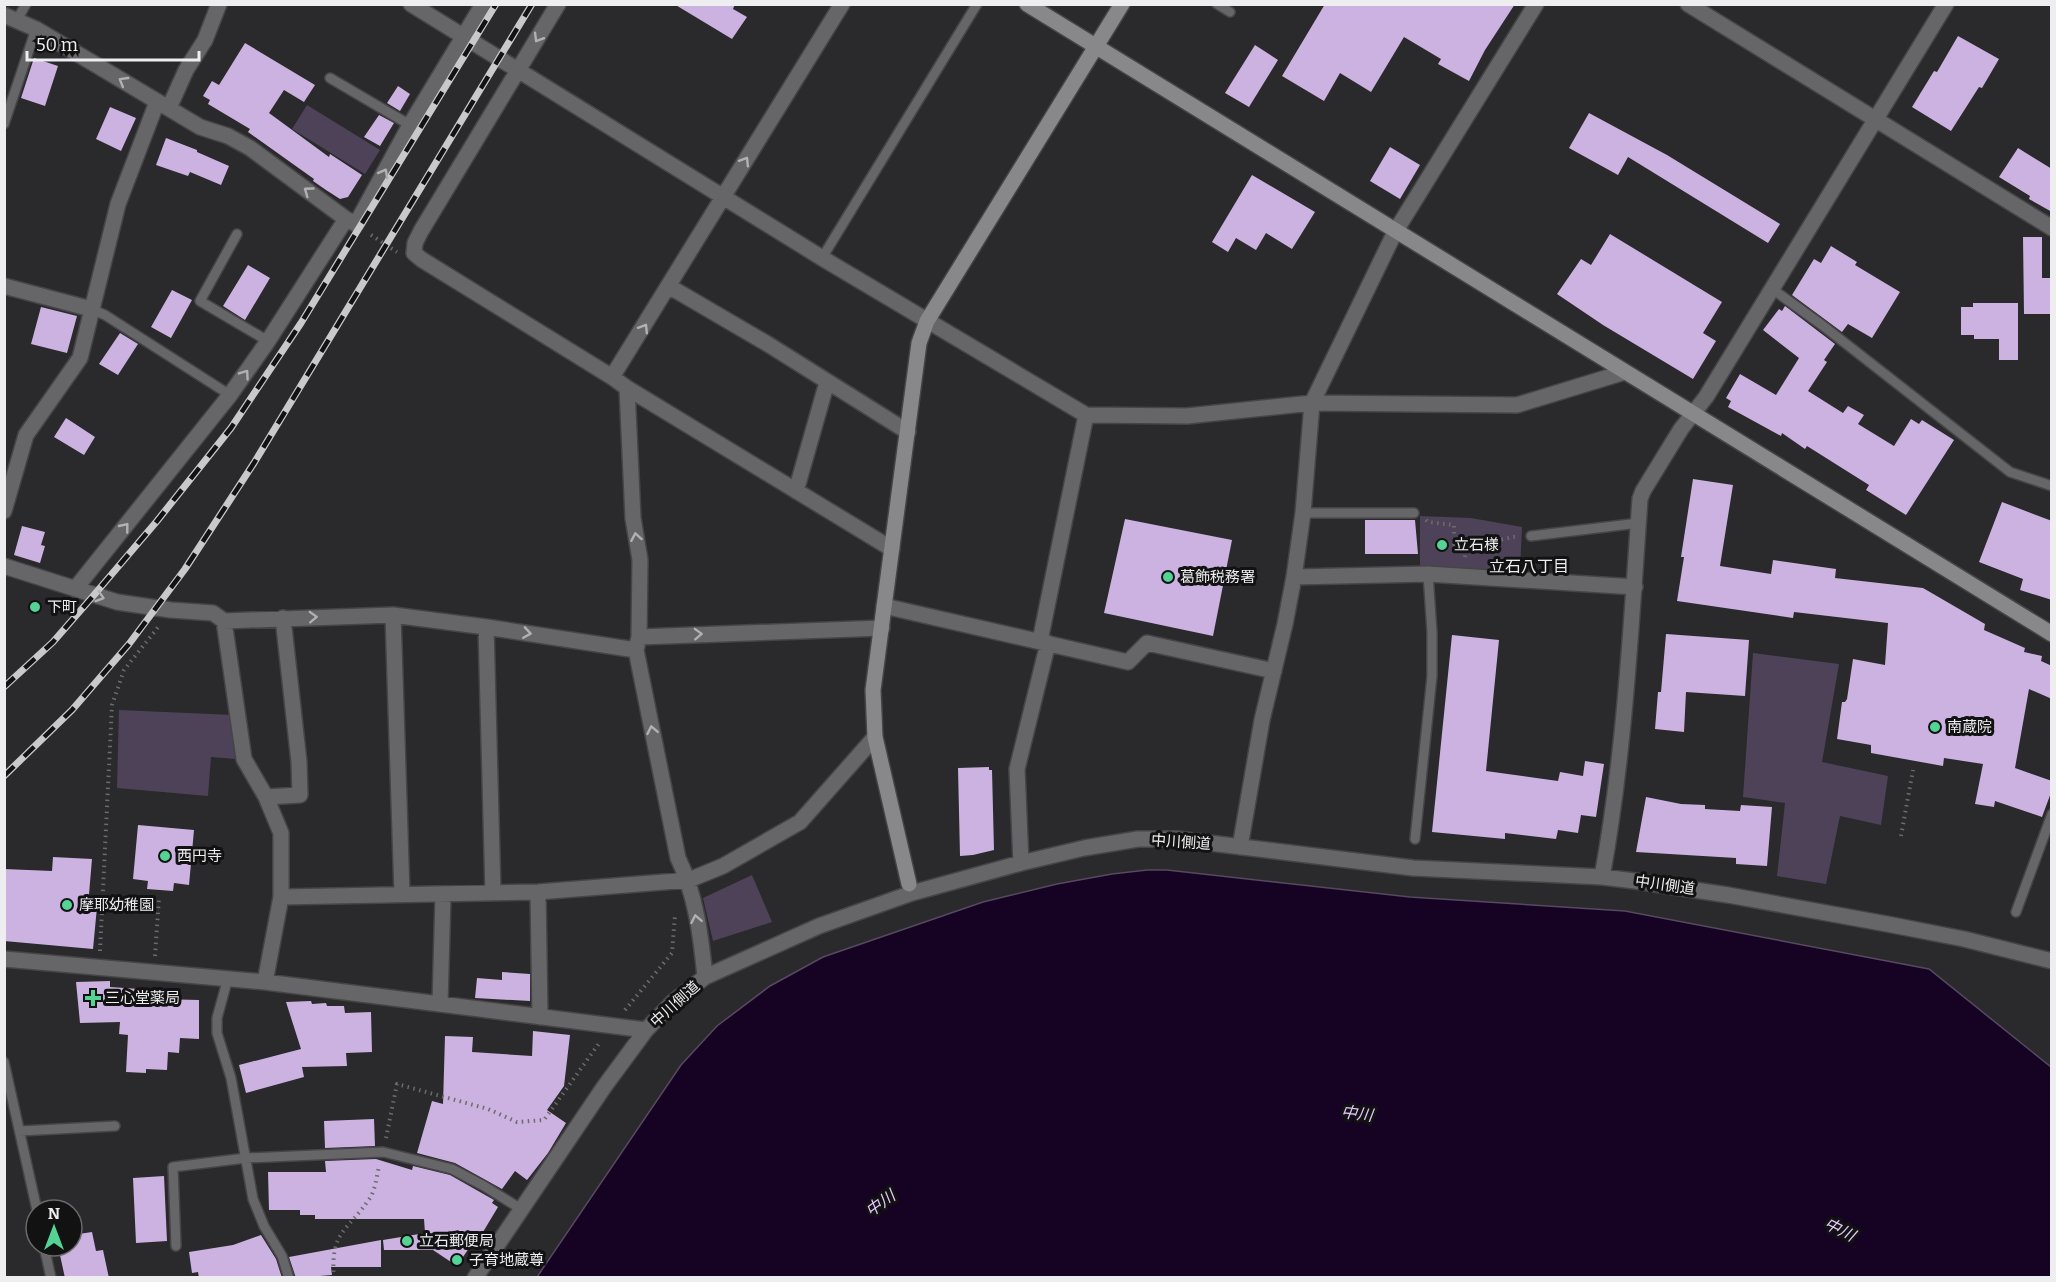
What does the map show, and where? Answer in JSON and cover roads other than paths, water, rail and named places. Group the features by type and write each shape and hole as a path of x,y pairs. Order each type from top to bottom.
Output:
{"street":[{"path":"4,511 26,435 80,358 118,204 163,105 205,40 219,4"},
{"path":"411,4 822,258 1086,415 1187,416 1312,403 1517,405 1625,372"},
{"path":"75,589 230,395 351,222 483,4"},
{"path":"558,4 421,231 415,243 414,253 627,388 892,549"},
{"path":"612,377 670,287 723,196 842,4"},
{"path":"1027,4 2052,634"},
{"path":"910,889 875,736 873,690 919,343 927,321 1122,4"},
{"path":"1240,847 1262,720 1294,577 1303,513 1312,403 1395,232 1536,4"},
{"path":"1688,4 2052,228"},
{"path":"1602,877 1613,817 1643,491 1692,414 1706,397 1946,4"},
{"path":"11,18 36,29 200,127 228,136 250,148 351,222"},
{"path":"4,286 91,309"},
{"path":"670,287 908,432"},
{"path":"796,491 827,382"},
{"path":"627,388 633,518 640,560 638,644 678,858 702,947 705,976"},
{"path":"1021,863 1017,769 1044,642 1086,415"},
{"path":"4,566 117,602 171,610 213,613 224,621 393,615 638,644 882,628"},
{"path":"1294,577 1428,574 1635,587"},
{"path":"884,606 1128,662 1147,643 1274,671"},
{"path":"393,615 402,894"},
{"path":"266,797 300,795 283,618"},
{"path":"224,621 244,759 266,797 281,833 281,897 265,982"},
{"path":"486,627 493,893"},
{"path":"281,897 538,892 684,881 723,866 801,822 875,736"},
{"name":"中川側道","path":"475,1278 604,1087 646,1030 673,1002 705,976 910,889 1084,848 1138,840 1177,840 1413,868 1602,877 1728,895 1887,924 1964,939 2052,962"},
{"path":"538,892 540,1017"},
{"path":"440,1004 443,895"},
{"path":"4,959 265,982 646,1030"}],"lane":[{"path":"11,18 26,4"},
{"path":"822,258 977,4"},
{"path":"1217,4 1230,12"},
{"path":"4,124 36,29"},
{"path":"330,78 410,126"},
{"path":"237,234 200,301 268,341"},
{"path":"1771,288 2010,472 2052,486"},
{"path":"91,309 105,315 230,395"},
{"path":"1303,513 1413,513"},
{"path":"1531,536 1639,523"},
{"path":"1415,839 1432,676 1428,574"},
{"path":"2016,912 2052,814"},
{"path":"228,978 217,1018 217,1033 231,1078 253,1199 264,1226 282,1256 290,1278"},
{"path":"4,1062 34,1198"},
{"path":"4,1115 16,1113"},
{"path":"20,1131 115,1126"},
{"path":"176,1246 173,1167 246,1158 383,1152 452,1169 521,1209"},
{"path":"47,1258 51,1278"}],"water":[{"name":"中川","path":"1147,870 1167,870 1410,897 1625,911 1929,969 2051,1067 2051,1277 537,1277 681,1065 717,1026 770,986 823,957 983,902 1057,884"}],"railway":[{"path":"4,687 53,642 157,521 231,428 301,323 496,4"},
{"path":"4,776 72,710 129,644 185,569 254,463 532,4"}],"place":[{"name":"立石様","path":"1442,545"},
{"name":"葛飾税務署","path":"1168,577"},
{"name":"下町","path":"35,607"},
{"name":"南蔵院","path":"1935,727"},
{"name":"西円寺","path":"165,856"},
{"name":"摩耶幼稚園","path":"67,905"},
{"name":"三心堂薬局","path":"93,998"},
{"name":"立石郵便局","path":"407,1241"},
{"name":"子育地蔵尊","path":"457,1260"}],"district":[{"name":"立石八丁目","path":"1529,566"}]}
